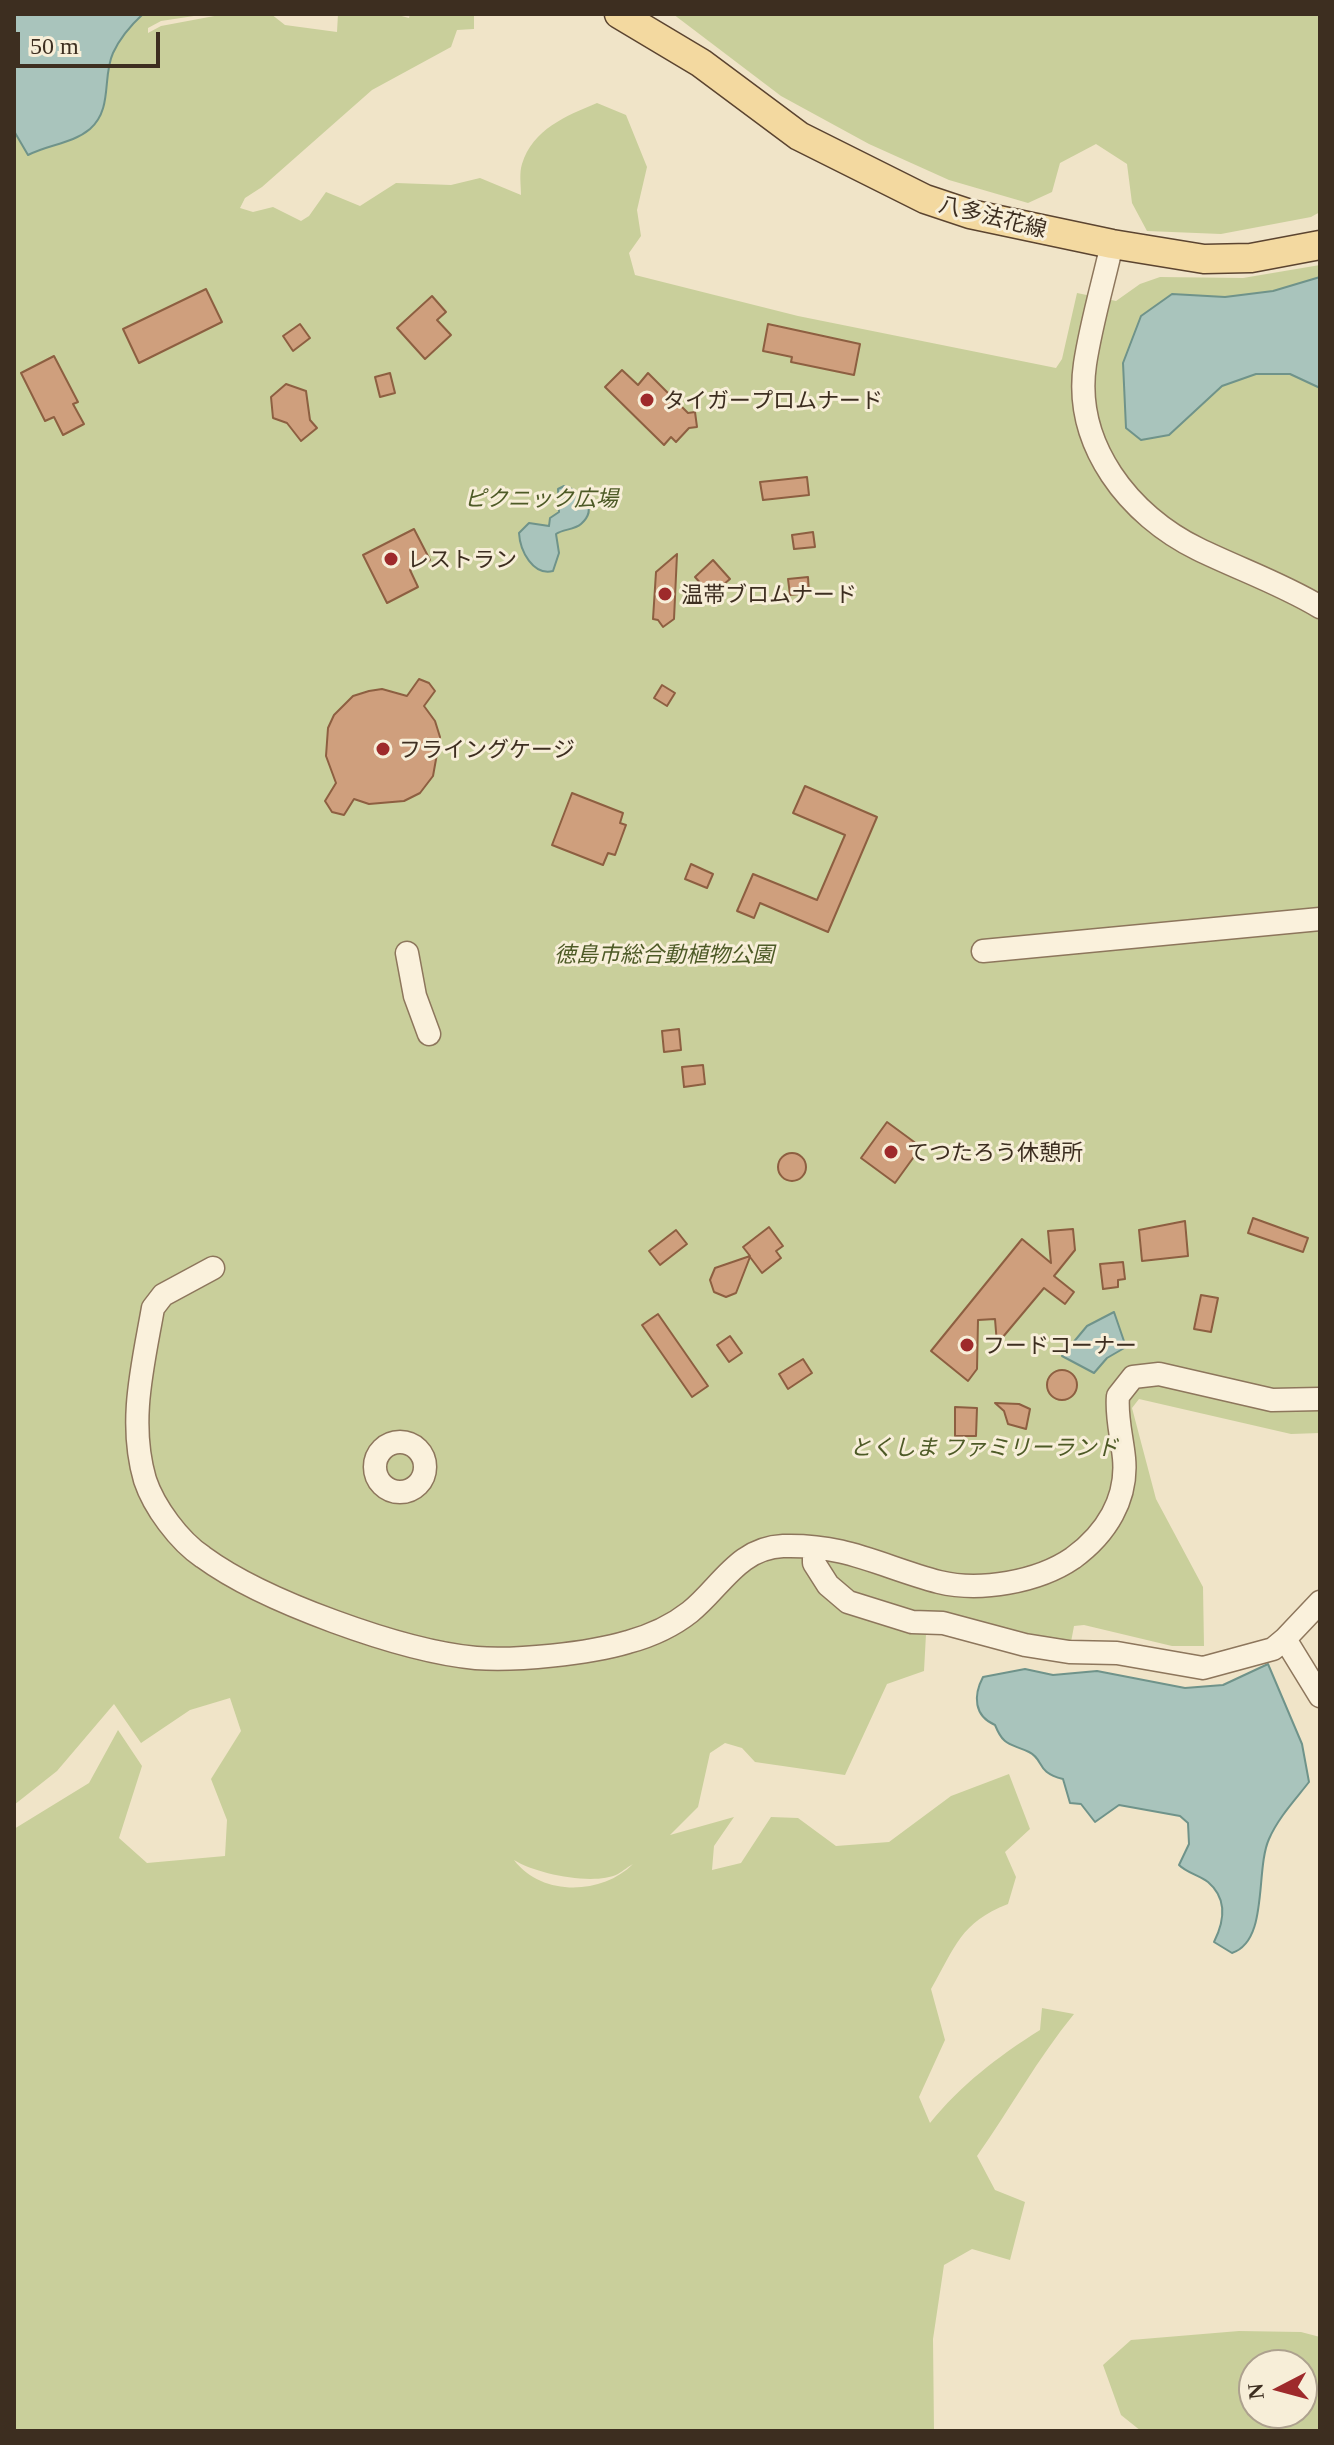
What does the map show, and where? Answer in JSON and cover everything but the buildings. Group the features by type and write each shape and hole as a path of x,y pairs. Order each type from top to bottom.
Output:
{"main road":[{"name":"八多法花線","path":"619,14 701,63 799,136 925,199 970,214 1112,244 1204,259 1251,258 1320,245"}],"street":[{"path":"1112,244 1085,366 1085,399 1093,436 1104,460 1132,505 1159,527 1197,549 1320,607"},
{"path":"983,951 1320,919"},
{"path":"407,953 415,996 429,1034"},
{"path":"213,1268 163,1295 153,1308 137,1403 138,1443 146,1483 174,1530 199,1555 235,1578 324,1617 450,1654 506,1659 623,1644 650,1635 691,1611 729,1570 757,1551 781,1546 872,1558 941,1583 991,1584 1037,1575 1077,1555 1110,1520 1121,1498 1124,1466 1116,1411 1118,1396 1133,1377 1159,1374 1272,1400 1320,1399"},
{"path":"814,1548 814,1563 828,1585 848,1602 912,1622 943,1623 1025,1645 1117,1653 1203,1668 1273,1649 1320,1602"},
{"path":"1285,1639 1320,1696"}],"green space":[{"name":"徳島市総合動植物公園","path":"14,14 207,14 161,21 148,28 148,33 161,26 225,14 271,14 285,25 337,32 338,14 394,14 409,18 410,14 474,14 474,29 457,30 451,47 372,90 262,187 245,198 240,208 253,212 273,207 301,221 309,216 326,192 360,206 396,183 451,185 480,178 521,195 521,168 534,142 552,125 597,103 626,115 647,167 637,210 641,236 629,253 635,275 798,316 1056,368 1062,359 1077,293 1116,301 1140,284 1160,277 1243,278 1320,265 1320,1433 1291,1434 1139,1399 1132,1408 1156,1499 1203,1587 1204,1646 1172,1646 1084,1625 1074,1626 1068,1658 950,1631 926,1634 924,1671 887,1684 845,1775 755,1762 742,1748 725,1743 710,1753 698,1807 670,1835 734,1817 714,1846 712,1870 741,1863 771,1817 798,1818 836,1846 889,1842 951,1796 1009,1774 1030,1829 1005,1852 1016,1877 1008,1904 979,1919 969,1928 931,1989 945,2040 919,2097 930,2123 980,2072 1040,2030 1042,2008 1074,2014 977,2156 995,2190 1025,2202 1010,2260 972,2249 944,2265 933,2339 934,2431 14,2431 14,1829 89,1783 118,1730 142,1766 119,1838 147,1863 225,1856 227,1820 211,1779 241,1731 230,1698 190,1710 141,1743 114,1704 57,1771 14,1805","holes":["514,1860 565,1877 595,1879 618,1874 633,1864 620,1874 605,1882 572,1888 540,1881"]},
{"path":"673,14 1320,14 1320,212 1311,217 1221,234 1147,231 1132,203 1127,164 1096,144 1060,163 1052,192 1028,203 949,180 869,144 781,96"},
{"path":"1239,2331 1301,2332 1320,2337 1320,2431 1141,2431 1121,2415 1103,2365 1131,2340"}],"water":[{"path":"14,14 143,14 126,32 113,53 102,112 97,121 76,138 28,155 14,131"},
{"path":"1320,277 1320,388 1290,374 1256,374 1222,386 1169,435 1141,440 1126,428 1123,363 1141,316 1172,294 1225,297 1273,291"},
{"path":"564,486 586,500 589,512 578,526 556,534 559,553 553,571 546,572 529,561 519,533 529,523 549,526 550,518 559,512 558,489"},
{"path":"1114,1312 1126,1347 1107,1358 1094,1373 1062,1356 1087,1326"},
{"path":"1268,1664 1302,1744 1309,1782 1282,1816 1269,1839 1256,1920 1244,1946 1232,1953 1214,1942 1222,1919 1219,1896 1208,1882 1179,1865 1189,1844 1188,1823 1180,1816 1119,1805 1095,1822 1081,1804 1070,1803 1063,1779 1048,1773 1034,1755 1005,1741 977,1705 983,1677 1025,1669 1053,1675 1097,1671 1185,1688 1223,1685"}],"place":[{"name":"タイガープロムナード","path":"647,400"},
{"name":"レストラン","path":"391,559"},
{"name":"温帯ブロムナード","path":"665,594"},
{"name":"フライングケージ","path":"383,749"},
{"name":"てつたろう休憩所","path":"891,1152"},
{"name":"フードコーナー","path":"967,1345"}],"park label":[{"name":"ピクニック広場","path":"541,498"},
{"name":"とくしま ファミリーランド","path":"984,1447"}]}
